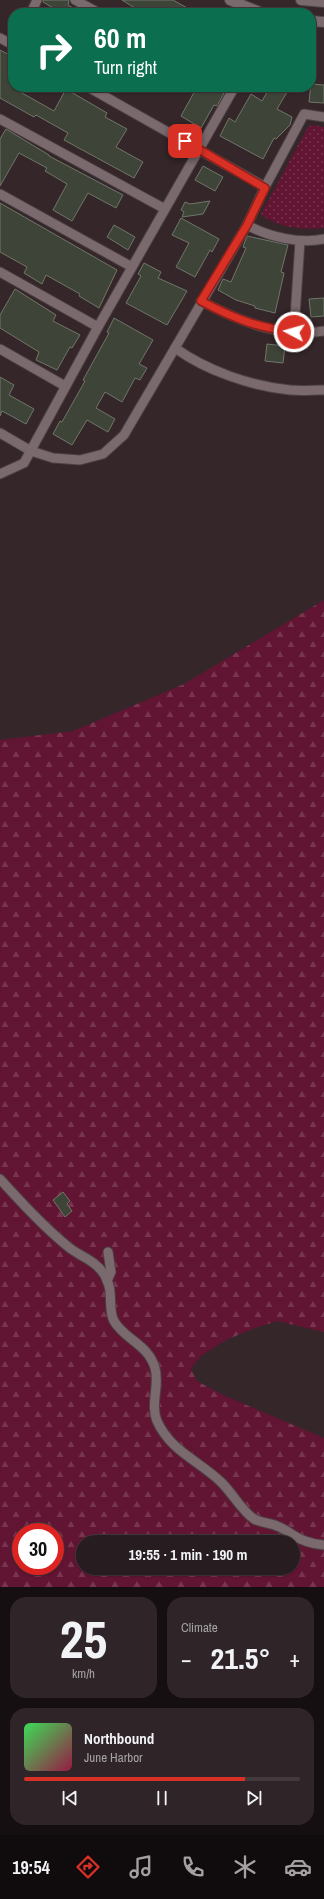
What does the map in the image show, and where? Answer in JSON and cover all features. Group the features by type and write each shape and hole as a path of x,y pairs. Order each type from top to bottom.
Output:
{"street":[{"path":"75,0 90,8"},
{"path":"230,0 250,8"},
{"path":"301,0 324,2"},
{"path":"97,92 265,188"},
{"path":"0,474 24,463 98,326 232,92"},
{"path":"0,433 31,451 53,458 80,460 103,454 124,435 201,301 247,225 304,114 324,117"},
{"path":"0,119 165,209"},
{"path":"0,194 132,267"},
{"path":"247,225 273,235 300,241 324,239"},
{"path":"294,332 300,241"},
{"path":"0,272 98,326"},
{"path":"201,301 229,316 268,329 294,332 324,331"},
{"path":"175,348 187,356 219,371 256,384 290,390 324,390"},
{"path":"0,349 65,386"},
{"path":"0,1179 43,1225 67,1246 87,1258 98,1267 108,1281 114,1322 122,1331 137,1342 153,1362 156,1377 154,1400 157,1422 170,1442 188,1458 220,1481 234,1495 245,1511 255,1519 277,1526 300,1540 324,1545"},
{"path":"108,1252 111,1272 108,1281"}],"green space":[{"path":"312,125 324,127 324,228 308,229 291,227 267,219 261,214 308,127"},
{"path":"324,600 324,1332 277,1321 226,1340 201,1356 191,1369 197,1381 223,1395 324,1438 324,1587 0,1587 0,740 73,731 184,684"}],"building":[{"path":"43,0 69,0 68,5 73,8 53,8 43,2"},
{"path":"122,0 173,0 187,8 135,8"},
{"path":"0,50 8,54 8,92 20,92 54,111 64,92 71,92 107,113 105,117 127,129 116,147 143,162 134,178 64,140 68,133 36,115 34,117 0,98"},
{"path":"316,84 324,85 324,103 309,102 310,92 316,92"},
{"path":"194,92 224,93 217,106 214,105 201,128 181,116"},
{"path":"267,92 287,92 277,109 292,117 290,125 276,139 274,138 263,159 220,136 229,118 235,122 251,94 262,101"},
{"path":"6,129 49,156 123,195 116,208 88,193 72,221 53,210 67,184 45,171 47,168 19,153 0,186 0,139"},
{"path":"203,166 223,177 215,191 195,180"},
{"path":"210,201 203,214 182,217 184,212 181,210 185,202 190,204"},
{"path":"0,203 117,270 99,308 79,296 80,294 46,275 42,284 24,273 27,267 0,252"},
{"path":"181,218 219,239 212,252 210,250 195,277 176,267 189,243 172,235"},
{"path":"114,225 135,237 128,250 107,237"},
{"path":"247,236 288,245 281,272 284,273 275,313 255,308 255,306 236,300 218,290 223,279 231,282 246,248 243,247"},
{"path":"144,263 161,272 158,278 187,291 167,325 126,303 141,276 138,274"},
{"path":"15,289 56,315 53,321 80,335 72,348 70,347 57,370 36,360 39,352 0,328 0,315"},
{"path":"324,298 324,316 311,317 309,299"},
{"path":"114,318 153,340 139,364 147,368 140,380 135,378 122,402 105,392 96,408 115,419 108,432 87,420 72,445 53,434 60,421 62,422 85,381 83,380 109,333 107,332"},
{"path":"267,344 285,346 283,363 265,361"},
{"path":"0,377 14,385 9,395 34,409 26,424 2,411 0,416"},
{"path":"63,1192 70,1201 67,1204 72,1211 65,1217 53,1200"}],"route":[{"path":"185,141 265,188 247,225 201,301 229,316 268,329 294,332"}]}
